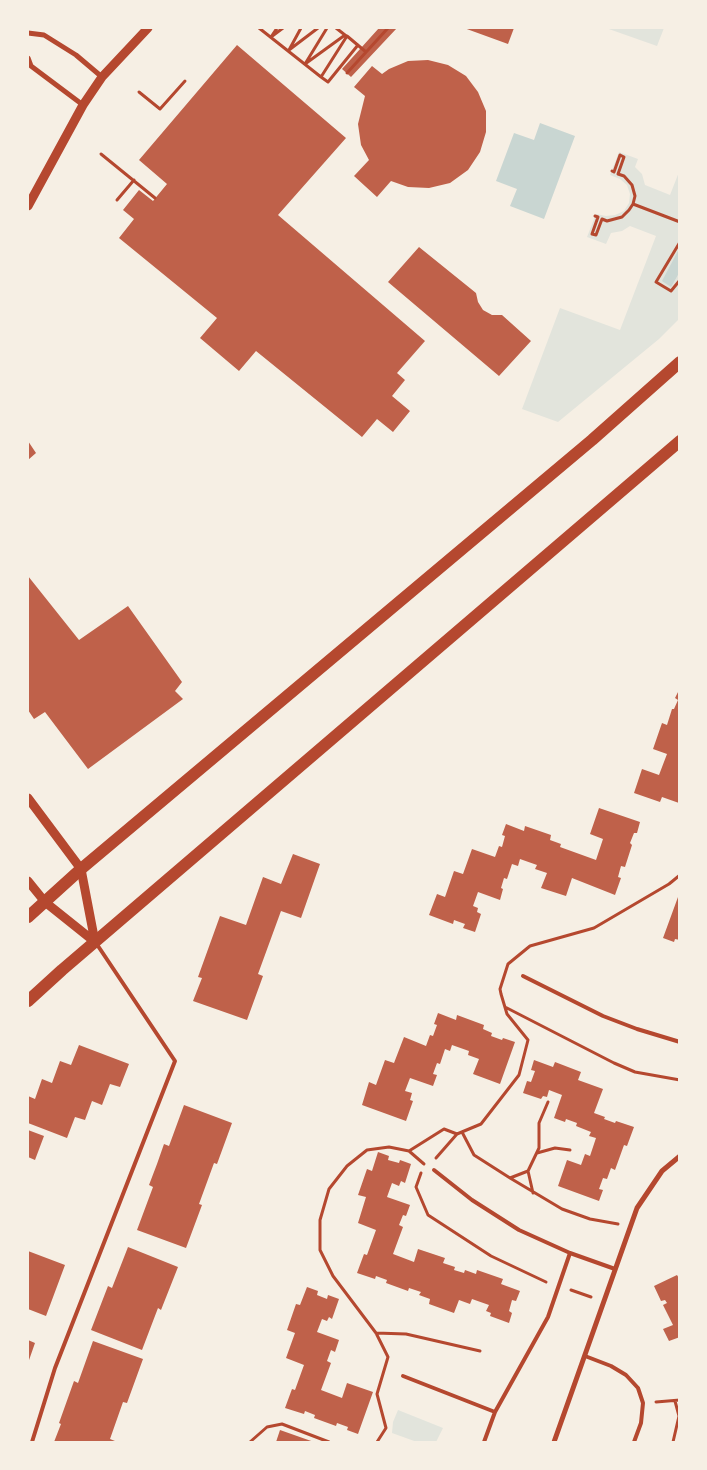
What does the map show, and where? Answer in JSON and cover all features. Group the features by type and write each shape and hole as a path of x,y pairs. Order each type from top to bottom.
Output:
{"main road":[{"path":"28,918 81,869 592,440 680,362"},
{"path":"28,1001 680,441"}],"street":[{"path":"28,206 82,105 102,77 148,28"},
{"path":"28,33 44,35 76,55 102,77"},
{"path":"28,58 31,66 82,105"},
{"path":"28,798 81,869 95,942"},
{"path":"28,881 45,902 95,942"},
{"path":"554,1442 637,1208 662,1171 680,1156"}],"lane":[{"path":"32,1442 56,1368 175,1060 95,942"},
{"path":"523,976 603,1016 680,1042"},
{"path":"434,1170 472,1200 519,1230 570,1254 615,1269"},
{"path":"484,1442 496,1412 548,1317 570,1254"},
{"path":"585,1356 611,1366 626,1376 638,1388 643,1404 641,1423 634,1442"},
{"path":"403,1376 496,1412"}],"path":[{"path":"259,28 328,82 358,45"},
{"path":"272,37 277,28"},
{"path":"272,37 283,28"},
{"path":"289,50 301,28"},
{"path":"289,50 318,28"},
{"path":"305,64 326,28"},
{"path":"336,28 366,52"},
{"path":"347,73 388,28"},
{"path":"305,64 346,35"},
{"path":"322,77 346,35"},
{"path":"139,92 160,109 185,80"},
{"path":"101,154 155,198"},
{"path":"595,216 598,217 592,234 596,235 602,219 607,221 622,217 633,204 635,196 632,185 624,176 618,174 624,157 620,156 614,172 612,171"},
{"path":"117,200 134,180"},
{"path":"633,204 680,222"},
{"path":"680,242 656,282 671,291 680,280"},
{"path":"433,1160 457,1134 481,1124 519,1075 528,1040 507,1014 500,989 508,964 530,946 594,928 670,884 680,875"},
{"path":"505,1006 635,1072 680,1080"},
{"path":"533,1193 528,1171 539,1148 539,1123 548,1102"},
{"path":"377,1442 386,1428 377,1394 388,1357 376,1333 333,1276 320,1250 320,1220 329,1189 347,1166 367,1150 388,1147 409,1151 444,1130 457,1134"},
{"path":"462,1132 474,1155 533,1193 562,1209 590,1219 618,1224"},
{"path":"537,1153 555,1148 570,1150"},
{"path":"427,1167 421,1174 416,1188 428,1215 491,1256 538,1279 592,1297"},
{"path":"510,1178 528,1171"},
{"path":"376,1333 406,1334 480,1351"},
{"path":"643,1404 677,1401 679,1416 673,1442"},
{"path":"250,1442 267,1427 282,1424 329,1442"}],"shaded area":[{"path":"606,28 664,28 657,46"},
{"path":"540,123 575,136 544,219 510,206 517,189 496,181 514,133 534,140"},
{"path":"619,152 638,159 635,167 642,174 645,185 670,195 679,172 679,319 659,339 558,422 522,409 560,308 620,330 656,236 630,226 622,231 611,233 606,244 587,237 596,214 615,215 624,211 629,203 630,194 627,185 620,179 610,175"},
{"path":"679,249 679,273 671,287 662,281"},
{"path":"398,1410 443,1428 436,1442 417,1442 392,1433 393,1422"}],"building":[{"path":"379,28 397,28 351,77 342,69"},
{"path":"464,28 514,28 508,44"},
{"path":"237,45 346,138 278,215 425,341 397,373 405,380 392,396 410,411 393,432 377,419 362,437 256,351 239,371 200,338 217,318 119,238 134,219 123,210 139,190 153,201 167,184 139,160"},
{"path":"428,60 448,65 466,76 478,92 486,111 486,132 480,152 468,170 450,183 429,188 408,187 391,181 377,197 354,176 369,160 361,145 358,124 365,96 354,87 372,66 382,74 408,61"},
{"path":"419,247 476,293 478,302 483,310 492,315 502,315 531,341 499,376 388,282"},
{"path":"28,441 36,453 28,460"},
{"path":"28,576 79,640 128,606 182,682 175,691 183,699 88,769 45,712 34,719 28,710"},
{"path":"680,688 680,801 679,803 662,797 660,802 634,793 642,769 659,775 667,754 653,749 662,723 667,725 672,709 674,709 678,700 675,698"},
{"path":"599,808 640,822 637,833 634,833 630,843 632,845 625,867 621,866 618,877 621,878 615,895 572,878 566,896 541,888 547,873 535,869 537,865 520,859 518,866 512,864 507,879 504,878 500,900 478,892 473,906 478,908 477,912 481,914 475,932 463,928 465,924 454,920 453,924 429,915 437,894 445,897 454,871 463,874 472,849 495,857 499,846 502,847 505,836 502,835 506,824 524,831 525,826 551,835 550,840 561,844 560,847 596,860 603,839 590,834"},
{"path":"293,854 320,864 301,918 281,911 258,974 263,976 247,1020 193,1001 202,978 198,977 220,916 246,925 263,877 281,884"},
{"path":"678,897 680,898 680,940 675,939 674,942 663,938"},
{"path":"438,1013 456,1020 457,1015 484,1025 483,1029 492,1033 491,1036 515,1042 500,1084 473,1074 479,1059 468,1055 469,1051 452,1045 450,1051 445,1049 440,1064 437,1063 433,1074 437,1075 433,1086 410,1078 405,1091 412,1093 410,1100 413,1101 406,1121 362,1105 369,1082 376,1085 385,1060 394,1063 404,1037 426,1046 430,1035 433,1036 437,1025 434,1024"},
{"path":"79,1045 129,1064 120,1087 110,1084 102,1105 92,1101 85,1120 75,1117 67,1138 28,1123 28,1096 35,1099 42,1079 52,1083 60,1061 71,1065"},
{"path":"534,1060 553,1067 555,1062 581,1072 578,1080 603,1089 594,1113 615,1123 616,1121 634,1127 627,1146 624,1145 615,1170 611,1168 607,1179 603,1178 599,1189 603,1190 599,1201 558,1186 567,1160 581,1165 585,1154 590,1156 596,1138 589,1136 591,1132 576,1126 577,1123 566,1119 565,1122 554,1118 562,1095 549,1090 547,1097 543,1096 541,1099 523,1093 527,1081 531,1082 535,1071 531,1070"},
{"path":"184,1105 232,1123 217,1164 214,1163 199,1204 202,1205 186,1248 137,1230 153,1187 149,1185 164,1144 169,1146"},
{"path":"28,1130 44,1136 35,1160 28,1157"},
{"path":"378,1152 389,1156 388,1160 399,1163 400,1160 411,1164 405,1183 401,1181 399,1186 392,1183 387,1197 410,1205 406,1216 403,1215 399,1225 403,1227 393,1254 414,1262 418,1249 445,1258 443,1263 455,1267 454,1270 464,1273 465,1270 476,1274 477,1270 503,1279 501,1284 520,1291 516,1301 512,1300 509,1311 512,1313 509,1323 490,1316 491,1313 486,1311 489,1305 472,1299 470,1304 459,1300 454,1313 429,1304 430,1299 419,1295 421,1292 409,1288 408,1291 386,1283 387,1280 376,1276 375,1279 357,1273 364,1254 367,1255 376,1230 358,1223 366,1197 358,1195 367,1169 372,1171"},
{"path":"128,1247 178,1267 161,1310 158,1308 142,1350 91,1330 108,1286 112,1288"},
{"path":"28,1251 65,1265 46,1316 28,1309"},
{"path":"677,1275 680,1280 680,1337 669,1341 663,1329 673,1325 663,1305 667,1303 665,1300 661,1301 654,1286"},
{"path":"307,1287 318,1291 317,1295 327,1299 328,1295 339,1299 332,1319 329,1317 327,1321 322,1319 317,1332 339,1340 335,1352 331,1350 327,1361 331,1363 321,1390 342,1398 347,1383 373,1392 358,1434 347,1430 348,1427 337,1423 336,1426 314,1418 315,1415 305,1411 304,1414 285,1408 292,1389 295,1390 304,1365 286,1358 295,1333 287,1330 296,1304 300,1305"},
{"path":"28,1340 35,1343 28,1363"},
{"path":"93,1341 143,1359 127,1403 123,1402 110,1439 115,1441 54,1442 74,1381 78,1383"},
{"path":"280,1430 314,1442 276,1442"}]}
